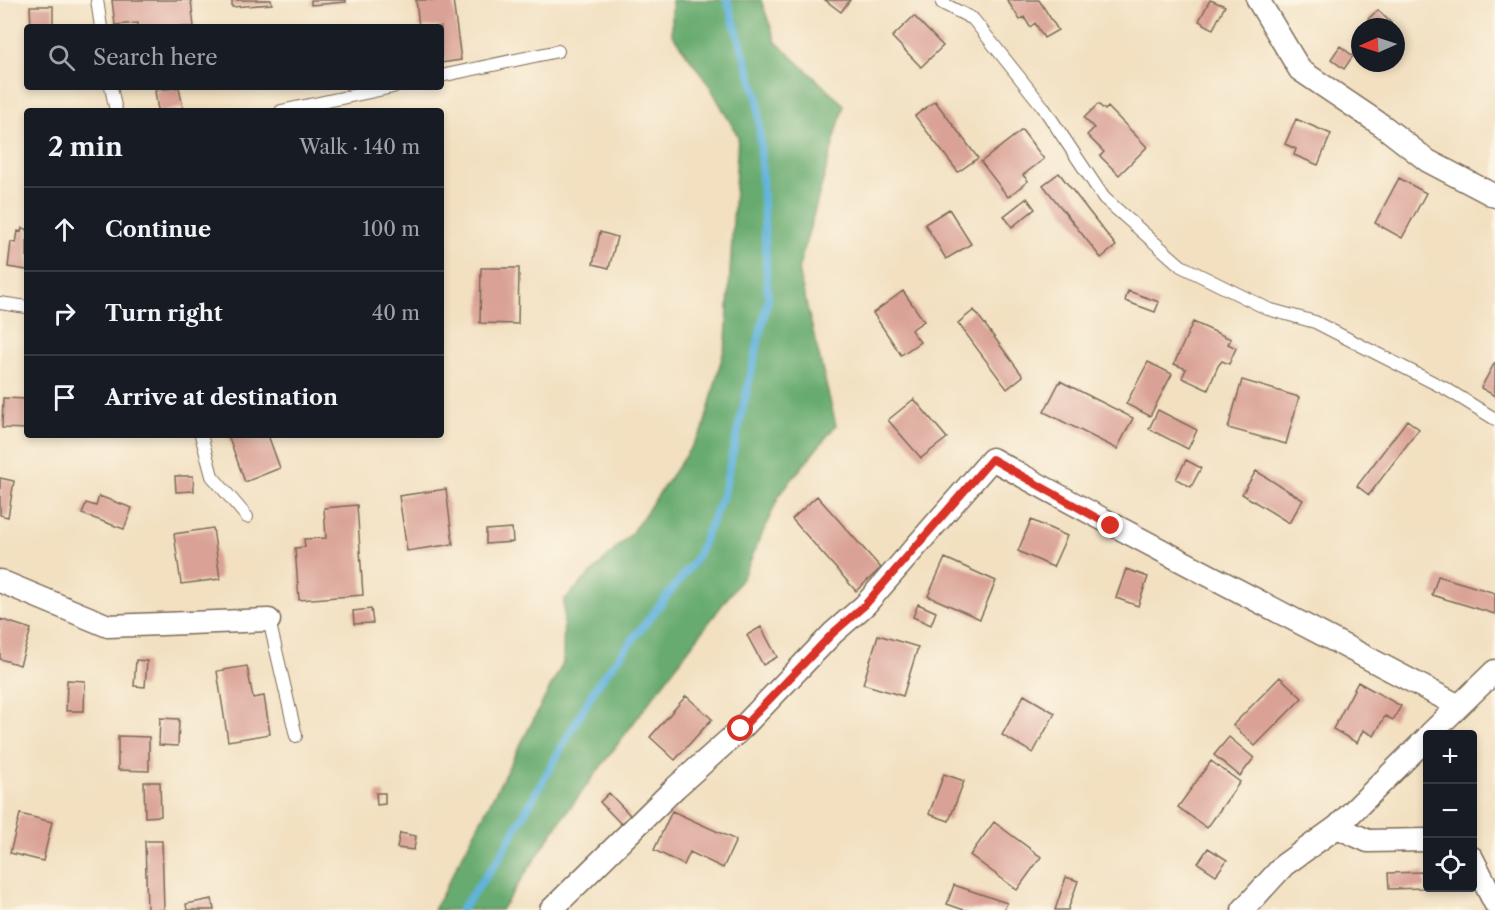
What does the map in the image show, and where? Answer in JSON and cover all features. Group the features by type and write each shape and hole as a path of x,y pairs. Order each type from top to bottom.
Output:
{"street":[{"path":"1258,0 1300,70 1383,126 1428,161 1495,196"},
{"path":"550,910 667,795 741,729 833,633 865,605 992,459 1111,526 1253,597 1459,706"},
{"path":"0,581 108,626 269,620"},
{"path":"1435,730 1495,672"},
{"path":"1243,910 1284,865 1337,827 1423,742"},
{"path":"1337,827 1368,841 1423,840"},
{"path":"1477,866 1495,903"}],"lane":[{"path":"97,0 101,24"},
{"path":"942,3 973,20 1043,107 1104,198 1181,266 1268,309 1315,322 1448,390 1495,419"},
{"path":"444,75 558,51"},
{"path":"112,90 115,108"},
{"path":"295,108 379,90"},
{"path":"0,303 24,307"},
{"path":"202,438 213,476 247,517"},
{"path":"269,620 296,736"}],"green space":[{"path":"672,0 761,0 776,42 844,105 798,270 836,425 780,494 743,577 563,817 501,910 434,910 563,663 564,600 631,534 703,430 726,342 738,136 709,85 672,34"}],"building":[{"path":"112,0 191,0 194,24 115,24"},
{"path":"232,0 271,0 272,4 232,7"},
{"path":"311,0 346,0 346,2 311,5"},
{"path":"416,0 453,0 461,60 444,63 444,24 419,24"},
{"path":"825,0 850,0 841,12"},
{"path":"1007,0 1039,0 1058,30 1044,38 1035,23 1030,27 1024,17 1020,20"},
{"path":"1210,0 1225,6 1213,29 1199,21"},
{"path":"30,6 53,6 53,24 31,24"},
{"path":"1378,10 1386,18 1369,18"},
{"path":"914,16 943,46 921,67 892,37"},
{"path":"1340,46 1351,54 1351,59 1344,69 1331,59"},
{"path":"180,90 183,108 158,108 155,91"},
{"path":"935,101 978,158 958,172 915,116"},
{"path":"1098,104 1105,110 1108,107 1147,147 1119,175 1100,156 1104,152 1087,135 1094,128 1084,118"},
{"path":"1296,119 1331,134 1318,165 1294,155 1296,149 1285,144"},
{"path":"1022,130 1044,159 1023,175 1028,181 1008,197 981,162"},
{"path":"1059,173 1116,246 1101,258 1043,185"},
{"path":"1399,178 1426,193 1402,238 1375,223"},
{"path":"1027,198 1035,209 1012,227 1004,216"},
{"path":"949,209 971,244 946,259 925,224"},
{"path":"24,228 24,270 8,267 11,242 16,243 18,231 21,232"},
{"path":"600,232 617,237 609,268 593,264"},
{"path":"481,268 519,268 518,324 480,323"},
{"path":"903,291 924,321 911,330 920,342 901,355 873,313"},
{"path":"1128,291 1159,302 1155,312 1125,301"},
{"path":"974,310 1023,376 1007,389 958,323"},
{"path":"1193,322 1231,339 1228,344 1236,348 1229,364 1222,361 1218,366 1208,390 1182,378 1186,369 1174,364"},
{"path":"1148,362 1172,374 1150,416 1126,404"},
{"path":"1495,362 1495,396 1481,388"},
{"path":"1242,380 1299,397 1286,444 1228,428"},
{"path":"1060,381 1133,418 1117,449 1044,412"},
{"path":"3,398 24,399 24,429 2,428"},
{"path":"914,399 947,438 921,458 888,420"},
{"path":"1158,410 1197,430 1188,449 1149,429"},
{"path":"1407,420 1419,429 1369,495 1357,486"},
{"path":"229,438 269,438 280,468 245,482"},
{"path":"1186,460 1201,468 1191,487 1176,479"},
{"path":"1256,471 1303,500 1289,523 1242,494"},
{"path":"175,476 193,476 194,491 176,492"},
{"path":"0,478 14,481 8,517 0,515"},
{"path":"446,489 453,544 407,551 399,496"},
{"path":"99,496 132,508 124,529 82,514 86,503 96,506"},
{"path":"817,496 881,568 856,591 792,519"},
{"path":"357,505 363,595 299,600 295,548 305,547 304,539 326,538 324,508"},
{"path":"1031,520 1067,536 1053,567 1018,551"},
{"path":"213,528 220,579 181,584 174,534"},
{"path":"512,528 513,542 486,544 486,530"},
{"path":"945,558 996,581 980,619 928,596"},
{"path":"1126,569 1148,577 1138,606 1116,598"},
{"path":"1438,576 1495,593 1495,614 1432,595"},
{"path":"918,604 936,612 931,625 913,617"},
{"path":"371,609 373,623 354,624 353,611"},
{"path":"0,619 31,629 20,665 0,659"},
{"path":"761,627 777,657 763,665 747,635"},
{"path":"878,635 918,647 903,696 863,684"},
{"path":"136,660 147,661 145,687 134,686"},
{"path":"247,666 253,698 264,696 270,734 228,741 217,671"},
{"path":"1280,677 1302,698 1255,746 1233,725"},
{"path":"67,680 85,681 84,711 66,711"},
{"path":"1358,682 1401,706 1393,720 1385,716 1374,736 1363,730 1357,743 1333,729"},
{"path":"1024,695 1055,713 1033,753 1002,735"},
{"path":"686,696 712,719 675,760 650,737"},
{"path":"160,718 179,719 178,746 159,745"},
{"path":"118,736 149,737 149,771 118,770"},
{"path":"1229,737 1254,758 1240,776 1214,755"},
{"path":"1211,761 1240,782 1207,828 1178,807"},
{"path":"944,774 964,781 949,821 929,814"},
{"path":"144,782 160,782 161,816 145,817"},
{"path":"376,793 385,793 385,804 377,805"},
{"path":"609,793 630,815 621,824 600,802"},
{"path":"672,811 736,840 723,868 690,852 684,865 654,850"},
{"path":"20,814 52,822 43,861 10,853"},
{"path":"994,822 1041,857 1017,890 970,855"},
{"path":"400,833 416,836 414,850 397,848"},
{"path":"145,841 162,841 164,910 147,910"},
{"path":"1208,848 1227,860 1216,875 1198,863"},
{"path":"1423,872 1423,888 1389,889 1388,873"},
{"path":"1066,877 1078,881 1068,910 1055,910"},
{"path":"954,885 1007,903 1004,910 964,910 947,904"},
{"path":"212,899 214,910 187,910 186,904"}],"waterway":[{"path":"461,910 498,860 597,685 696,559 723,495 768,299 758,99 727,0"}],"route":[{"path":"741,729 833,633 865,605 992,459 1111,526"}]}
